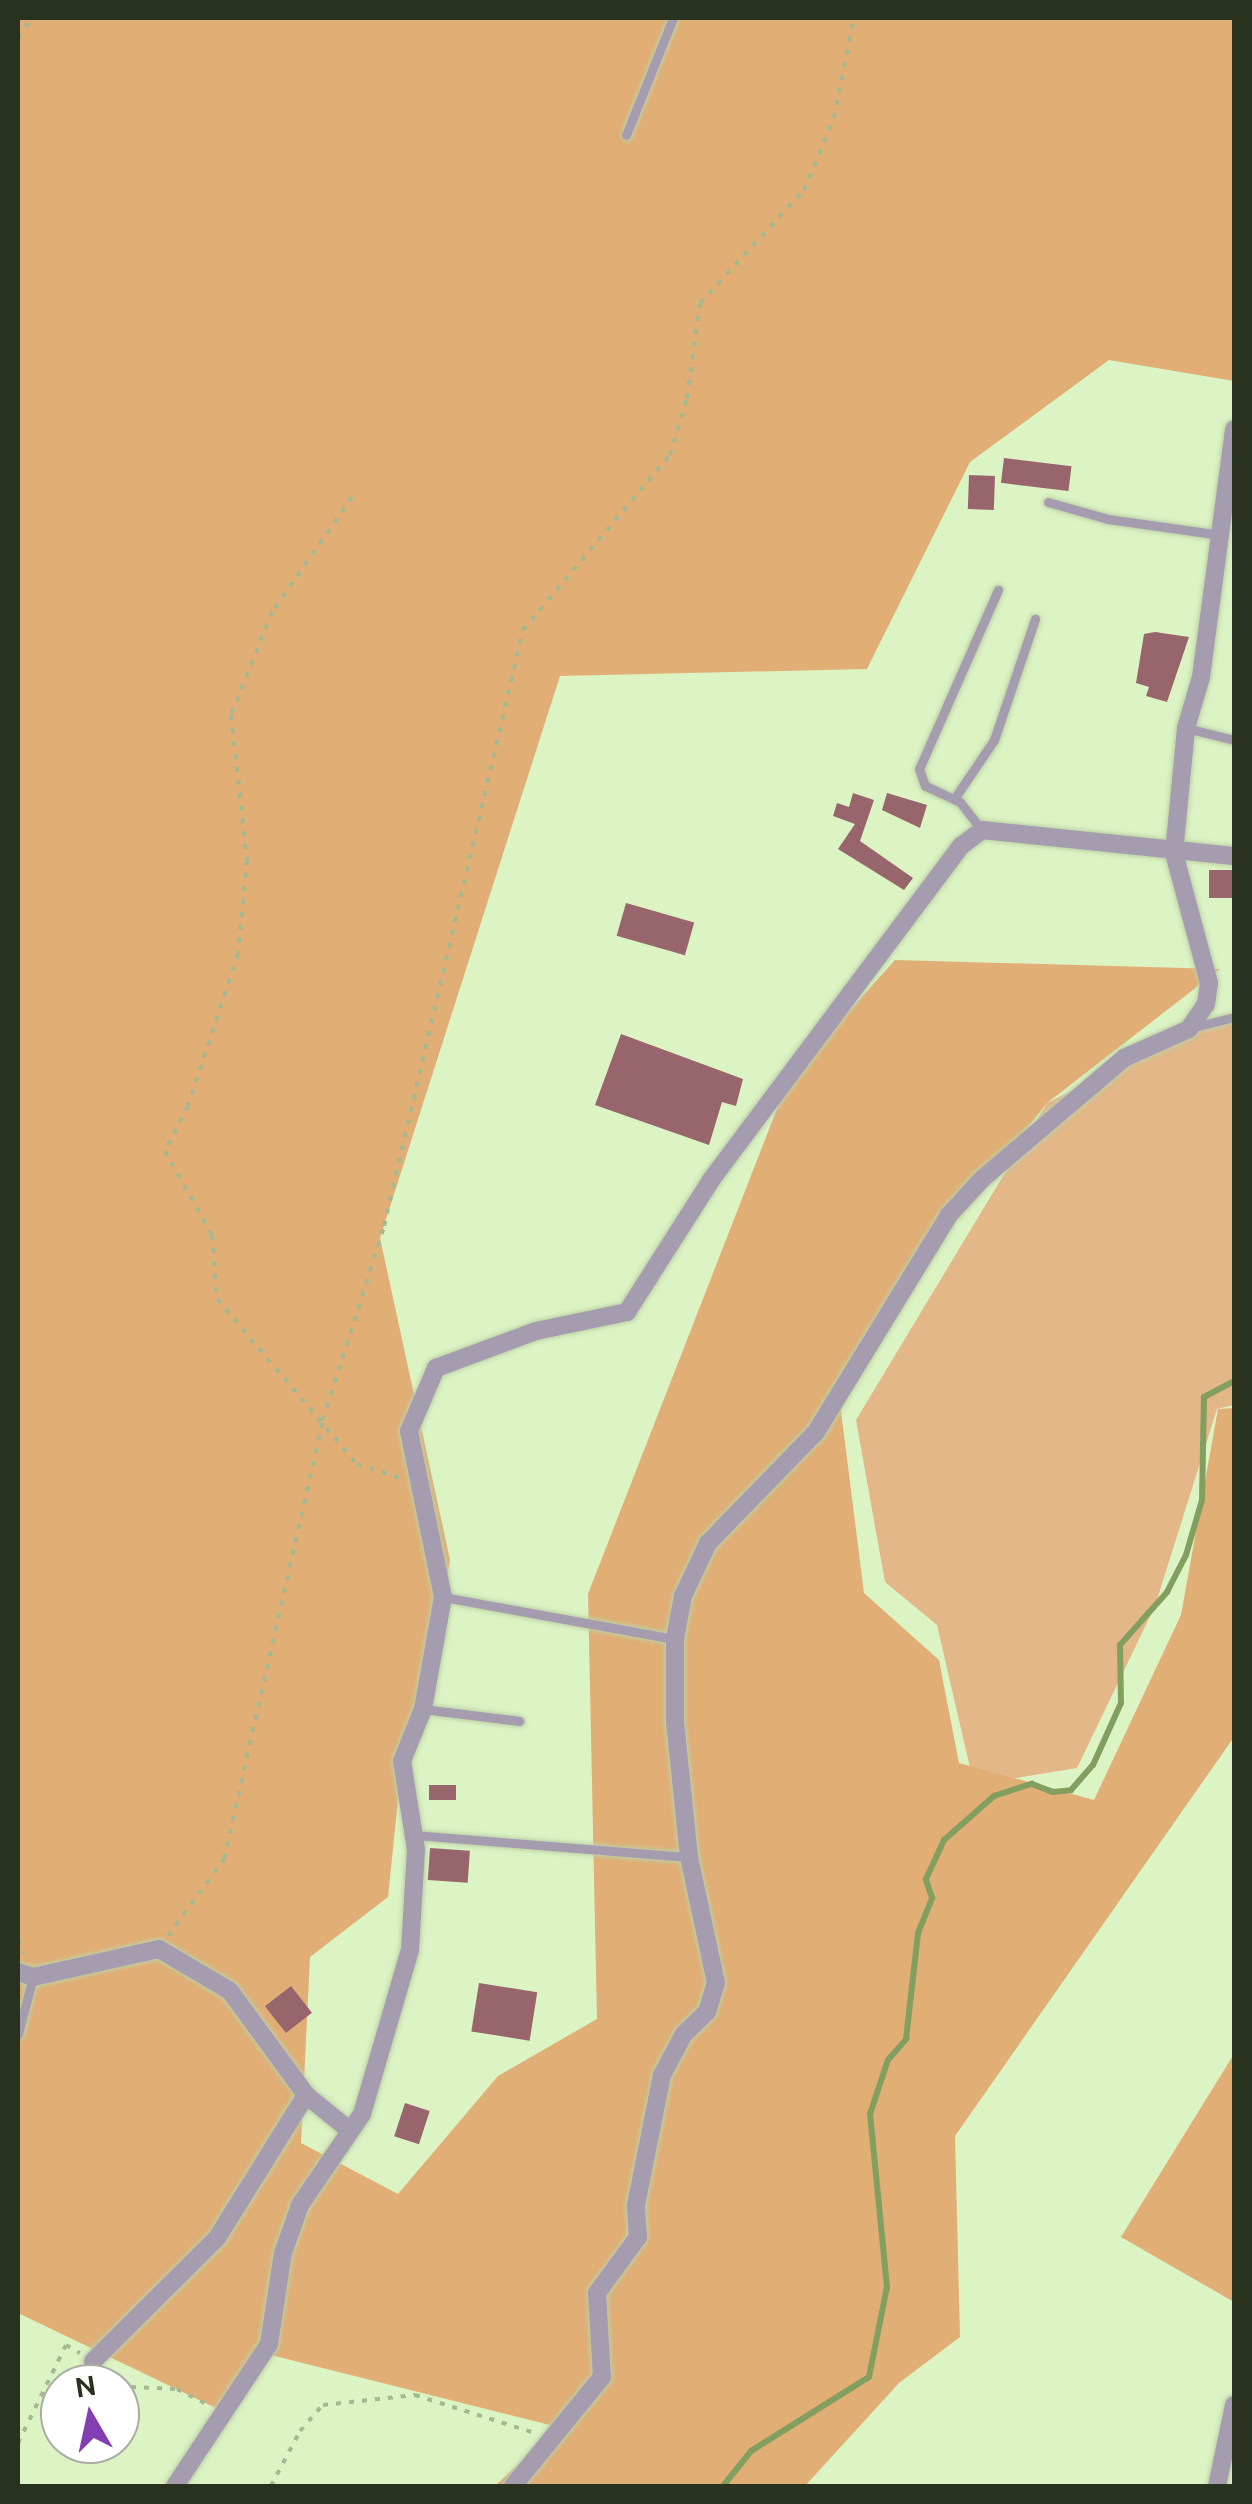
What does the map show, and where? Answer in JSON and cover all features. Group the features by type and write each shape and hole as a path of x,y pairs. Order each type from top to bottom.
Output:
{"street":[{"path":"513,2486 602,2377 597,2293 638,2237 636,2205 662,2075 684,2034 707,2012 716,1984 689,1857 674,1722 675,1639 683,1596 708,1543 816,1432 949,1215 1124,1058 1189,1028 1206,1004 1209,984 1174,853 1186,728 1201,677 1232,475 1234,429"},
{"path":"175,2486 268,2344 283,2253 300,2205 372,2088 410,1950 414,1835 402,1761 422,1709 443,1597 408,1431 436,1368 536,1331 627,1312 711,1180 961,846 982,830 1174,853 1234,856"},
{"path":"26,1974 159,1949 230,1992 306,2095 348,2129"},
{"path":"93,2361 217,2238 306,2095"},
{"path":"1217,2486 1234,2406"}],"lane":[{"path":"626,134 673,18"},
{"path":"1048,502 1108,519 1221,535"},
{"path":"982,830 954,799 925,786 921,752 998,590"},
{"path":"954,799 994,740 1034,619"},
{"path":"1186,728 1234,740"},
{"path":"1189,1028 1234,1016"},
{"path":"443,1597 675,1639"},
{"path":"422,1709 519,1721"},
{"path":"414,1835 689,1857"},
{"path":"18,2034 26,1974"}],"path":[{"path":"18,38 31,18"},
{"path":"159,1949 224,1859 323,1420 384,1226 523,630 670,454 687,398 700,303 804,190 834,118 854,18"},
{"path":"352,497 272,612 231,715 247,860 238,954 188,1106 166,1151 212,1235 216,1299 323,1420 356,1464 417,1483"},
{"path":"18,2442 66,2344 131,2387 177,2389 224,2413"},
{"path":"272,2486 300,2431 323,2405 414,2395 549,2439"}],"shaded area":[{"path":"18,18 1234,18 1234,381 1109,360 970,462 867,669 560,676 380,1238 450,1560 423,1709 402,1761 388,1897 310,1957 301,2143 398,2194 498,2076 597,2019 588,1594 789,1078 895,960 1220,969 1047,1103 908,1280 839,1395 864,1593 939,1660 959,1763 1094,1800 1181,1615 1218,1409 1234,1408 1234,1737 955,2136 960,2337 899,2383 805,2486 495,2486 558,2427 255,2351 218,2409 140,2372 140,2364 124,2364 18,2313"},
{"path":"1234,1020 1234,1405 1217,1409 1155,1606 1077,1768 974,1785 937,1625 885,1582 856,1420 1047,1103 1201,1026"},
{"path":"1234,2054 1234,2302 1121,2237"}],"building":[{"path":"1004,458 1071,466 1068,491 1001,483"},
{"path":"969,475 995,476 994,510 968,509"},
{"path":"1144,634 1189,637 1167,702 1146,696 1149,687 1136,683"},
{"path":"853,793 874,800 860,841 913,878 904,890 838,849 855,824 833,816 837,803 849,807"},
{"path":"887,793 927,805 920,828 882,810"},
{"path":"1209,870 1234,870 1234,898 1209,898"},
{"path":"626,903 694,923 685,955 617,936"},
{"path":"621,1034 743,1079 736,1106 722,1102 709,1145 595,1105"},
{"path":"429,1785 456,1785 456,1800 429,1800"},
{"path":"430,1848 470,1851 468,1883 428,1880"},
{"path":"479,1983 537,1992 530,2041 471,2031"},
{"path":"291,1986 312,2013 286,2033 265,2006"},
{"path":"405,2103 430,2111 419,2144 394,2136"}],"waterway":[{"path":"723,2486 751,2451 869,2377 887,2287 870,2114 888,2060 906,2039 918,1933 932,1898 926,1879 944,1840 994,1796 1032,1784 1053,1792 1071,1790 1093,1765 1121,1703 1120,1645 1167,1592 1186,1555 1202,1500 1204,1397 1234,1381"}]}
